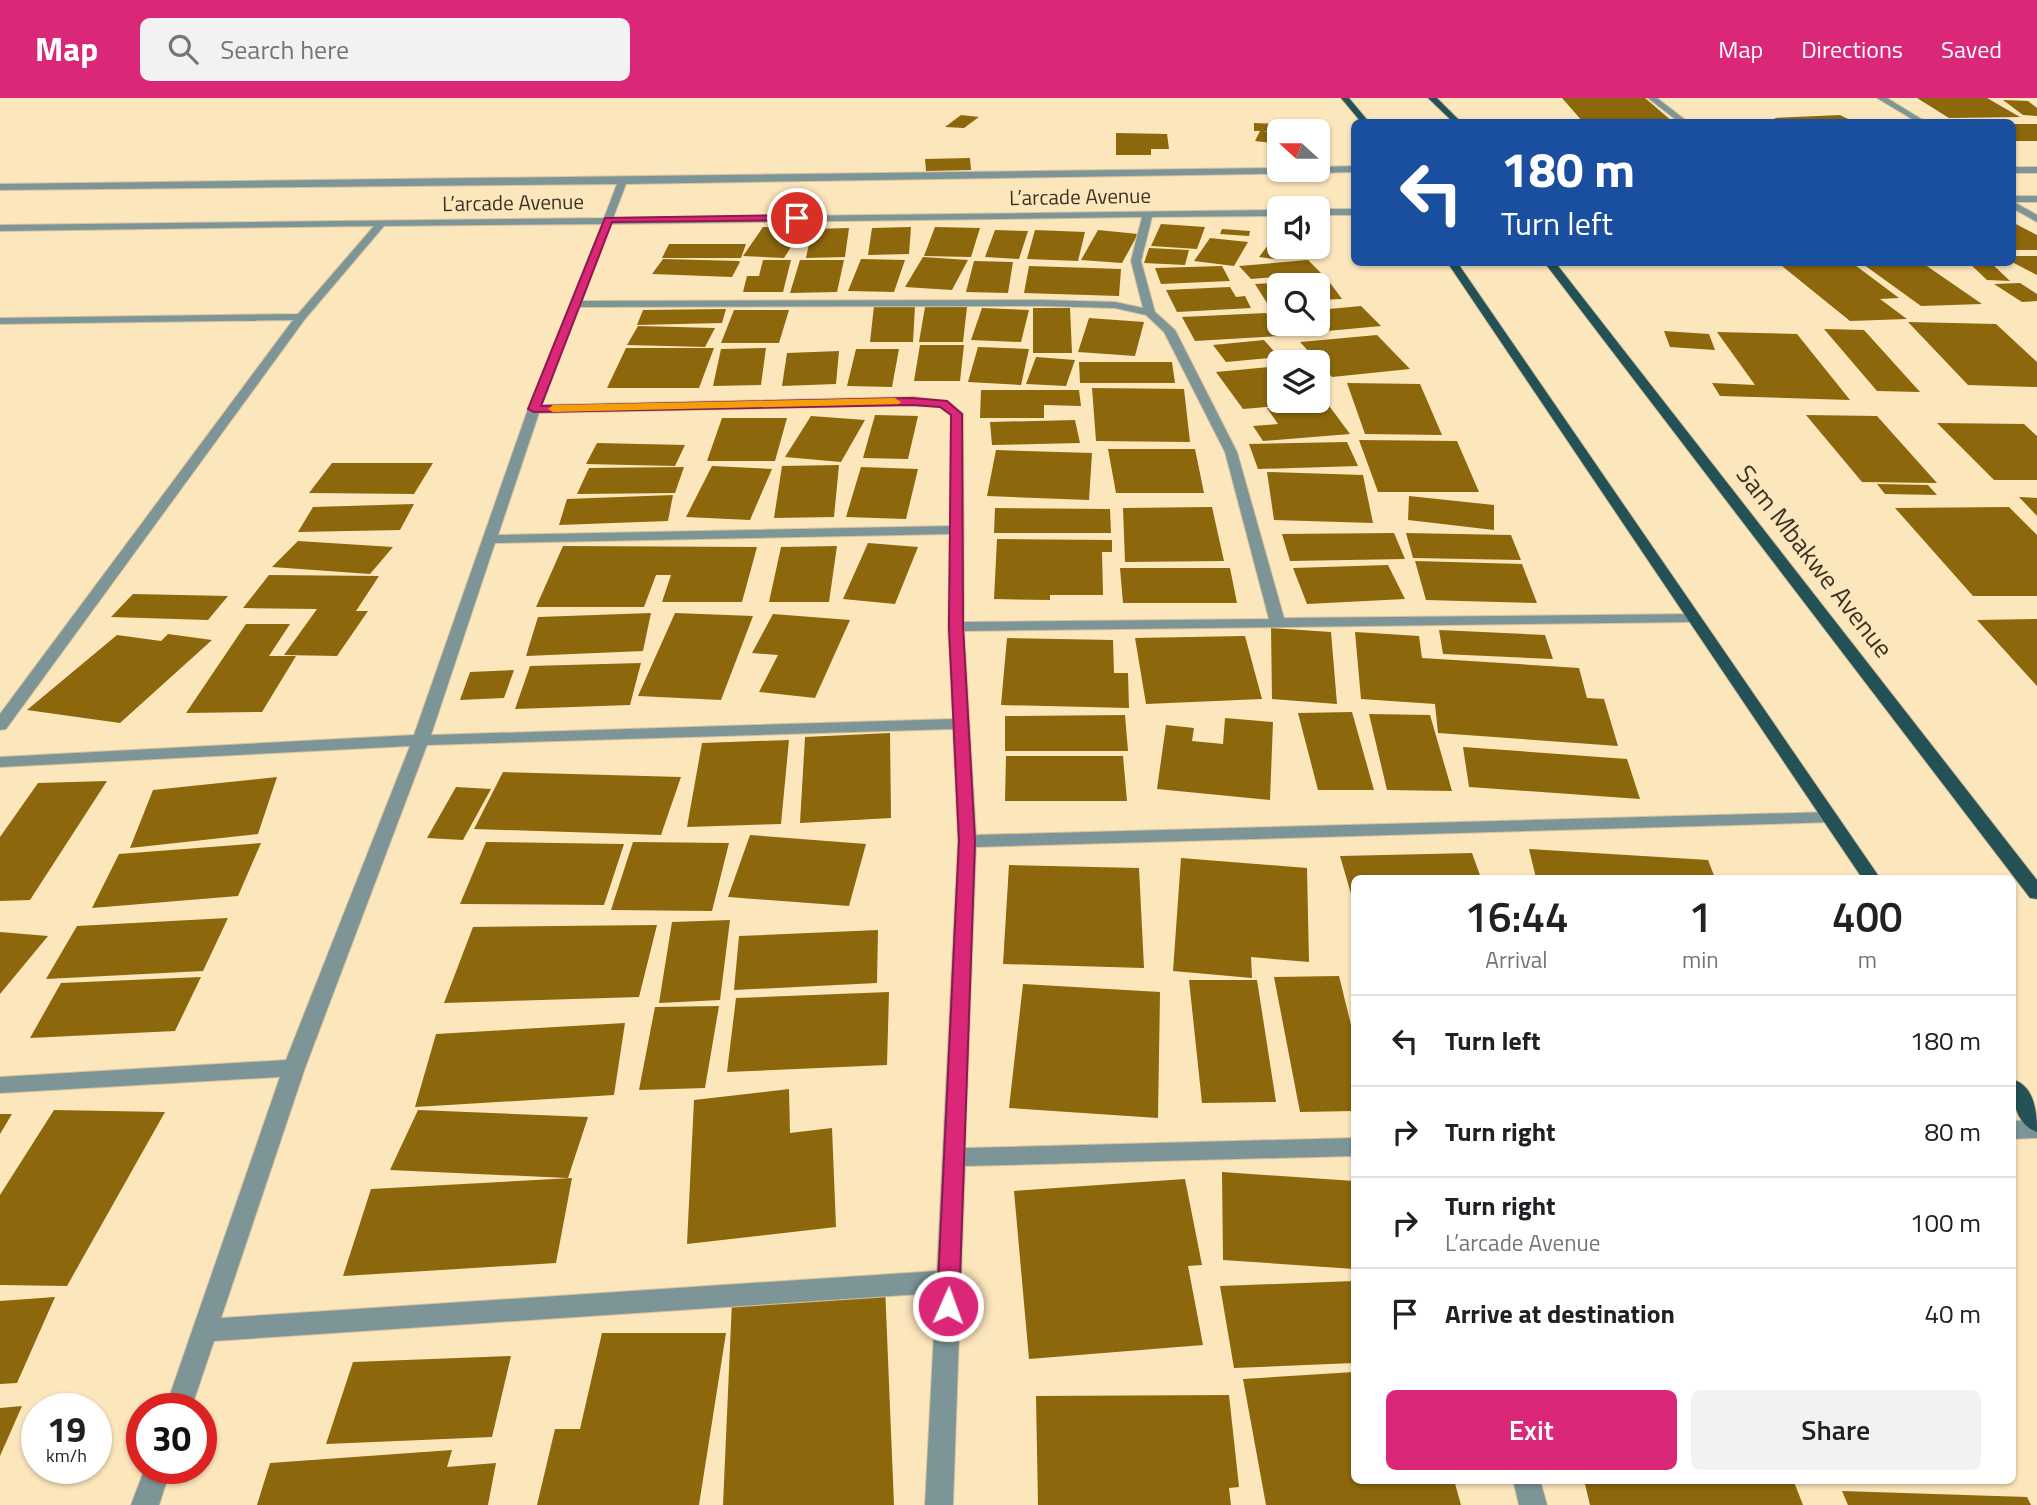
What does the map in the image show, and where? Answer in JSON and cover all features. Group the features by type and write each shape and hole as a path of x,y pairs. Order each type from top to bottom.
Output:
{"main road":[{"path":"1345,98 1362,119"},
{"path":"1432,98 1454,119"},
{"path":"1455,266 1869,875"},
{"name":"Sam Mbakwe Avenue","path":"1552,266 2037,893"},
{"path":"2016,1093 2037,1124"}],"street":[{"path":"1652,98 1680,119"},
{"path":"1881,98 1917,119"},
{"path":"1330,170 1351,169"},
{"path":"2016,170 2037,170"},
{"path":"0,187 1267,171"},
{"path":"184,1393 294,1068 421,740 534,409 623,181"},
{"path":"2016,201 2037,198"},
{"path":"2016,204 2037,219"},
{"path":"1330,212 1351,212"},
{"name":"L’arcade Avenue","path":"0,228 1267,213"},
{"path":"1148,214 1136,261 1150,313"},
{"path":"0,724 301,317 382,223"},
{"path":"577,304 1041,303 1115,305 1150,313 1170,330 1231,452 1278,623"},
{"path":"0,321 301,317"},
{"path":"534,409 898,401 943,404 957,414 956,627 967,841 939,1505"},
{"path":"489,539 957,530"},
{"path":"956,627 1694,618"},
{"path":"0,762 421,740 961,724"},
{"path":"967,841 1830,818"},
{"path":"0,1086 294,1068"},
{"path":"2016,1130 2037,1129"},
{"path":"954,1157 1351,1147"},
{"path":"205,1331 949,1281"},
{"path":"145,1505 152,1484"},
{"path":"1527,1484 1533,1505"}],"building":[{"path":"1562,98 1645,98 1670,119 1580,119"},
{"path":"1917,98 1987,98 2020,117 1949,118"},
{"path":"2003,100 2028,101 2037,108 2037,116 2023,115"},
{"path":"961,115 979,117 964,128 945,127"},
{"path":"1840,115 1848,119 1776,119 1774,118"},
{"path":"1254,123 1267,123 1267,131 1263,131 1267,132 1267,142 1255,141 1260,131 1254,131"},
{"path":"2016,124 2037,124 2037,141 2016,141"},
{"path":"1116,133 1167,134 1169,149 1151,149 1151,155 1116,155"},
{"path":"970,158 971,170 926,171 925,159"},
{"path":"1161,224 1205,227 1197,249 1151,246"},
{"path":"2016,224 2037,235 2037,250 2016,250"},
{"path":"763,227 803,228 784,258 743,256"},
{"path":"911,227 909,254 868,255 872,228"},
{"path":"935,227 980,228 971,257 924,256"},
{"path":"849,228 845,257 806,258 812,229"},
{"path":"1222,229 1250,231 1249,236 1220,234"},
{"path":"995,230 1028,231 1019,259 985,257"},
{"path":"1035,230 1085,232 1078,261 1027,259"},
{"path":"1098,230 1138,234 1122,263 1081,260"},
{"path":"1210,238 1248,242 1234,266 1194,261"},
{"path":"669,244 746,244 741,258 662,258"},
{"path":"1267,246 1267,258 1259,257"},
{"path":"1149,248 1189,250 1185,265 1144,263"},
{"path":"2016,256 2037,256 2037,275 2016,264"},
{"path":"923,257 968,260 952,290 905,287"},
{"path":"663,259 740,262 732,277 652,274"},
{"path":"861,259 905,260 894,292 848,291"},
{"path":"763,260 791,260 783,292 743,292 747,276 759,276"},
{"path":"800,260 844,260 837,292 790,293"},
{"path":"1308,260 1321,273 1267,273 1267,278 1251,279 1239,266"},
{"path":"974,261 1013,262 1008,293 966,292"},
{"path":"1029,266 1121,269 1119,296 1024,293"},
{"path":"1222,266 1230,281 1161,284 1155,268"},
{"path":"1782,266 1856,266 1899,298 1880,299 1907,319 1850,321"},
{"path":"1866,266 1927,266 1982,304 1921,306"},
{"path":"1972,266 1994,266 2010,281 1987,280"},
{"path":"1267,283 1267,303 1255,284"},
{"path":"1330,283 1342,299 1330,300"},
{"path":"2020,283 2037,294 2037,301 2022,302 1994,284"},
{"path":"1230,287 1236,297 1245,296 1251,308 1177,312 1166,290"},
{"path":"874,306 915,306 913,342 870,342"},
{"path":"1361,306 1381,326 1330,331 1330,309"},
{"path":"925,307 967,307 963,342 919,342"},
{"path":"982,308 1029,310 1021,342 971,340"},
{"path":"1033,308 1070,308 1072,353 1033,353"},
{"path":"726,309 722,323 637,325 643,310"},
{"path":"734,310 789,310 779,343 721,343"},
{"path":"1266,313 1267,336 1280,336 1195,341 1182,317"},
{"path":"1089,318 1144,322 1135,356 1078,352"},
{"path":"1908,322 1996,324 2037,362 2037,387 1968,385"},
{"path":"638,326 715,328 705,347 627,345"},
{"path":"1824,329 1864,330 1920,392 1877,391"},
{"path":"1664,331 1709,334 1715,350 1670,347"},
{"path":"1717,332 1797,334 1850,400 1720,396 1712,383 1755,385"},
{"path":"1377,335 1410,369 1332,377 1330,350 1307,350 1300,342"},
{"path":"1264,340 1273,350 1267,350 1267,358 1226,362 1213,345"},
{"path":"920,345 964,345 960,381 914,381"},
{"path":"978,347 1029,349 1021,385 968,382"},
{"path":"626,348 714,348 699,388 607,388"},
{"path":"766,348 761,385 713,386 721,349"},
{"path":"856,349 899,349 892,387 847,386"},
{"path":"839,351 836,384 782,386 787,353"},
{"path":"1036,357 1075,360 1066,386 1026,384"},
{"path":"1079,362 1172,362 1175,383 1080,383"},
{"path":"1267,367 1267,407 1243,409 1216,372"},
{"path":"1347,383 1420,384 1442,435 1365,434"},
{"path":"1092,388 1184,389 1190,442 1096,441"},
{"path":"981,390 1079,390 1081,406 1044,405 1044,418 980,418"},
{"path":"1330,407 1350,434 1263,441 1253,426 1278,424 1270,413 1330,413"},
{"path":"875,415 918,416 908,459 863,458"},
{"path":"1806,415 1877,416 1937,483 1862,482"},
{"path":"811,416 865,420 841,462 785,457"},
{"path":"722,418 787,418 775,461 707,461"},
{"path":"1075,420 1080,443 992,445 990,422"},
{"path":"1937,423 2024,424 2037,436 2037,480 1994,480"},
{"path":"1359,440 1457,441 1479,492 1378,492"},
{"path":"1347,442 1358,466 1258,469 1249,444"},
{"path":"597,443 685,445 675,466 586,464"},
{"path":"1108,449 1195,449 1204,493 1116,493"},
{"path":"996,450 1092,453 1089,500 987,496"},
{"path":"332,463 433,463 414,494 309,493"},
{"path":"839,465 834,517 774,518 782,466"},
{"path":"712,466 772,469 750,520 686,517"},
{"path":"684,467 675,493 577,494 589,468"},
{"path":"861,467 918,469 906,519 846,517"},
{"path":"1267,472 1363,475 1373,523 1274,520"},
{"path":"1877,484 1928,485 1937,495 1885,494"},
{"path":"673,495 668,521 559,525 567,499"},
{"path":"1409,496 1494,505 1494,530 1408,520"},
{"path":"2019,497 2037,498 2037,516"},
{"path":"414,504 400,530 298,532 313,507"},
{"path":"1212,507 1224,561 1125,562 1123,508"},
{"path":"2009,507 2037,535 2037,596 1973,596 1895,508"},
{"path":"995,508 1110,509 1111,533 994,533"},
{"path":"1394,533 1405,559 1290,561 1282,534"},
{"path":"1406,533 1511,535 1521,560 1413,558"},
{"path":"997,539 1112,540 1112,552 1102,552 1103,595 1050,595 1050,600 994,599"},
{"path":"298,541 393,547 370,574 272,567"},
{"path":"868,543 918,547 895,604 843,599"},
{"path":"563,546 757,547 742,602 662,602 671,575 656,575 644,607 536,607"},
{"path":"837,546 829,602 769,602 781,547"},
{"path":"1415,561 1522,564 1537,603 1426,600"},
{"path":"1388,565 1405,599 1307,604 1293,568"},
{"path":"1120,568 1230,568 1237,603 1123,603"},
{"path":"269,575 379,576 356,611 368,611 337,656 284,655 317,609 243,608"},
{"path":"133,594 228,596 208,620 111,617"},
{"path":"651,613 643,651 526,656 538,617"},
{"path":"675,613 753,616 721,700 638,696"},
{"path":"773,614 850,620 815,698 759,692 778,655 752,653"},
{"path":"2037,619 2037,686 1977,620"},
{"path":"246,624 290,624 269,656 296,656 262,712 186,713"},
{"path":"1271,628 1331,632 1337,704 1272,699"},
{"path":"1439,630 1545,635 1553,659 1443,654"},
{"path":"1355,632 1419,636 1422,658 1579,668 1587,698 1604,699 1618,746 1438,733 1435,704 1361,699"},
{"path":"168,634 212,640 120,723 27,710 117,635 161,641"},
{"path":"1245,636 1262,699 1146,704 1135,638"},
{"path":"1007,638 1113,640 1114,673 1128,673 1129,708 1001,705"},
{"path":"641,663 630,705 515,709 530,666"},
{"path":"514,670 504,698 460,700 470,672"},
{"path":"1352,712 1374,790 1318,790 1298,713"},
{"path":"1369,714 1430,715 1452,791 1387,790"},
{"path":"1125,715 1128,751 1005,751 1005,716"},
{"path":"1225,718 1273,722 1270,800 1157,789 1166,725 1194,728 1192,741 1223,744"},
{"path":"890,733 891,818 800,823 805,737"},
{"path":"789,740 781,824 687,827 702,743"},
{"path":"1463,747 1627,759 1640,799 1469,787"},
{"path":"1006,756 1123,756 1127,801 1005,801"},
{"path":"503,772 681,777 661,835 474,829"},
{"path":"277,777 258,834 130,848 153,790"},
{"path":"107,781 30,900 0,901 0,837 38,783"},
{"path":"456,787 491,789 463,840 427,838"},
{"path":"750,835 866,844 849,906 728,897"},
{"path":"486,842 624,844 604,905 460,904"},
{"path":"633,842 729,843 712,911 611,910"},
{"path":"261,843 238,896 92,908 119,854"},
{"path":"1529,849 1708,860 1714,875 1535,875"},
{"path":"1472,853 1480,875 1351,875 1351,894 1340,856"},
{"path":"1181,858 1307,868 1309,962 1251,957 1252,978 1173,971"},
{"path":"1009,865 1139,868 1144,968 1003,964"},
{"path":"228,918 203,971 46,979 77,926"},
{"path":"730,920 720,1000 659,1003 672,922"},
{"path":"657,925 639,997 444,1003 473,927"},
{"path":"878,930 877,983 734,990 739,936"},
{"path":"0,932 48,936 0,994"},
{"path":"1339,976 1351,1025 1351,1111 1300,1112 1274,977"},
{"path":"201,977 175,1031 30,1038 61,983"},
{"path":"1189,980 1257,980 1276,1102 1202,1103"},
{"path":"1023,984 1160,992 1158,1118 1009,1108"},
{"path":"889,992 887,1065 727,1072 736,998"},
{"path":"719,1006 705,1088 639,1090 655,1007"},
{"path":"625,1023 614,1095 415,1107 436,1034"},
{"path":"789,1089 790,1133 832,1128 836,1227 687,1244 694,1100"},
{"path":"54,1110 165,1112 67,1286 0,1285 0,1195"},
{"path":"418,1110 588,1117 568,1178 390,1170"},
{"path":"0,1114 12,1114 0,1134"},
{"path":"1222,1172 1351,1181 1351,1269 1223,1260"},
{"path":"572,1178 556,1263 343,1276 371,1189"},
{"path":"1185,1179 1202,1265 1188,1266 1203,1345 1029,1359 1014,1191"},
{"path":"1351,1281 1351,1363 1234,1368 1220,1286"},
{"path":"885,1286 894,1505 723,1505 732,1301"},
{"path":"55,1297 17,1383 0,1384 0,1301"},
{"path":"602,1333 726,1333 699,1505 537,1505 555,1429 580,1429"},
{"path":"511,1356 492,1437 326,1444 353,1362"},
{"path":"1351,1372 1351,1484 1455,1484 1461,1505 1266,1505 1243,1379"},
{"path":"1229,1395 1239,1487 1229,1488 1231,1505 1038,1505 1036,1396"},
{"path":"21,1406 0,1456 0,1408"},
{"path":"452,1450 447,1467 496,1463 488,1505 257,1505 270,1463"},
{"path":"1585,1484 1795,1484 1803,1505 1590,1505"},
{"path":"1842,1491 2027,1497 2031,1505 1848,1505"}],"slow traffic":[{"path":"553,409 895,402"}],"route":[{"path":"797,218 608,220 534,409 912,401 943,404 957,414 956,627 967,841 948,1306"}]}
